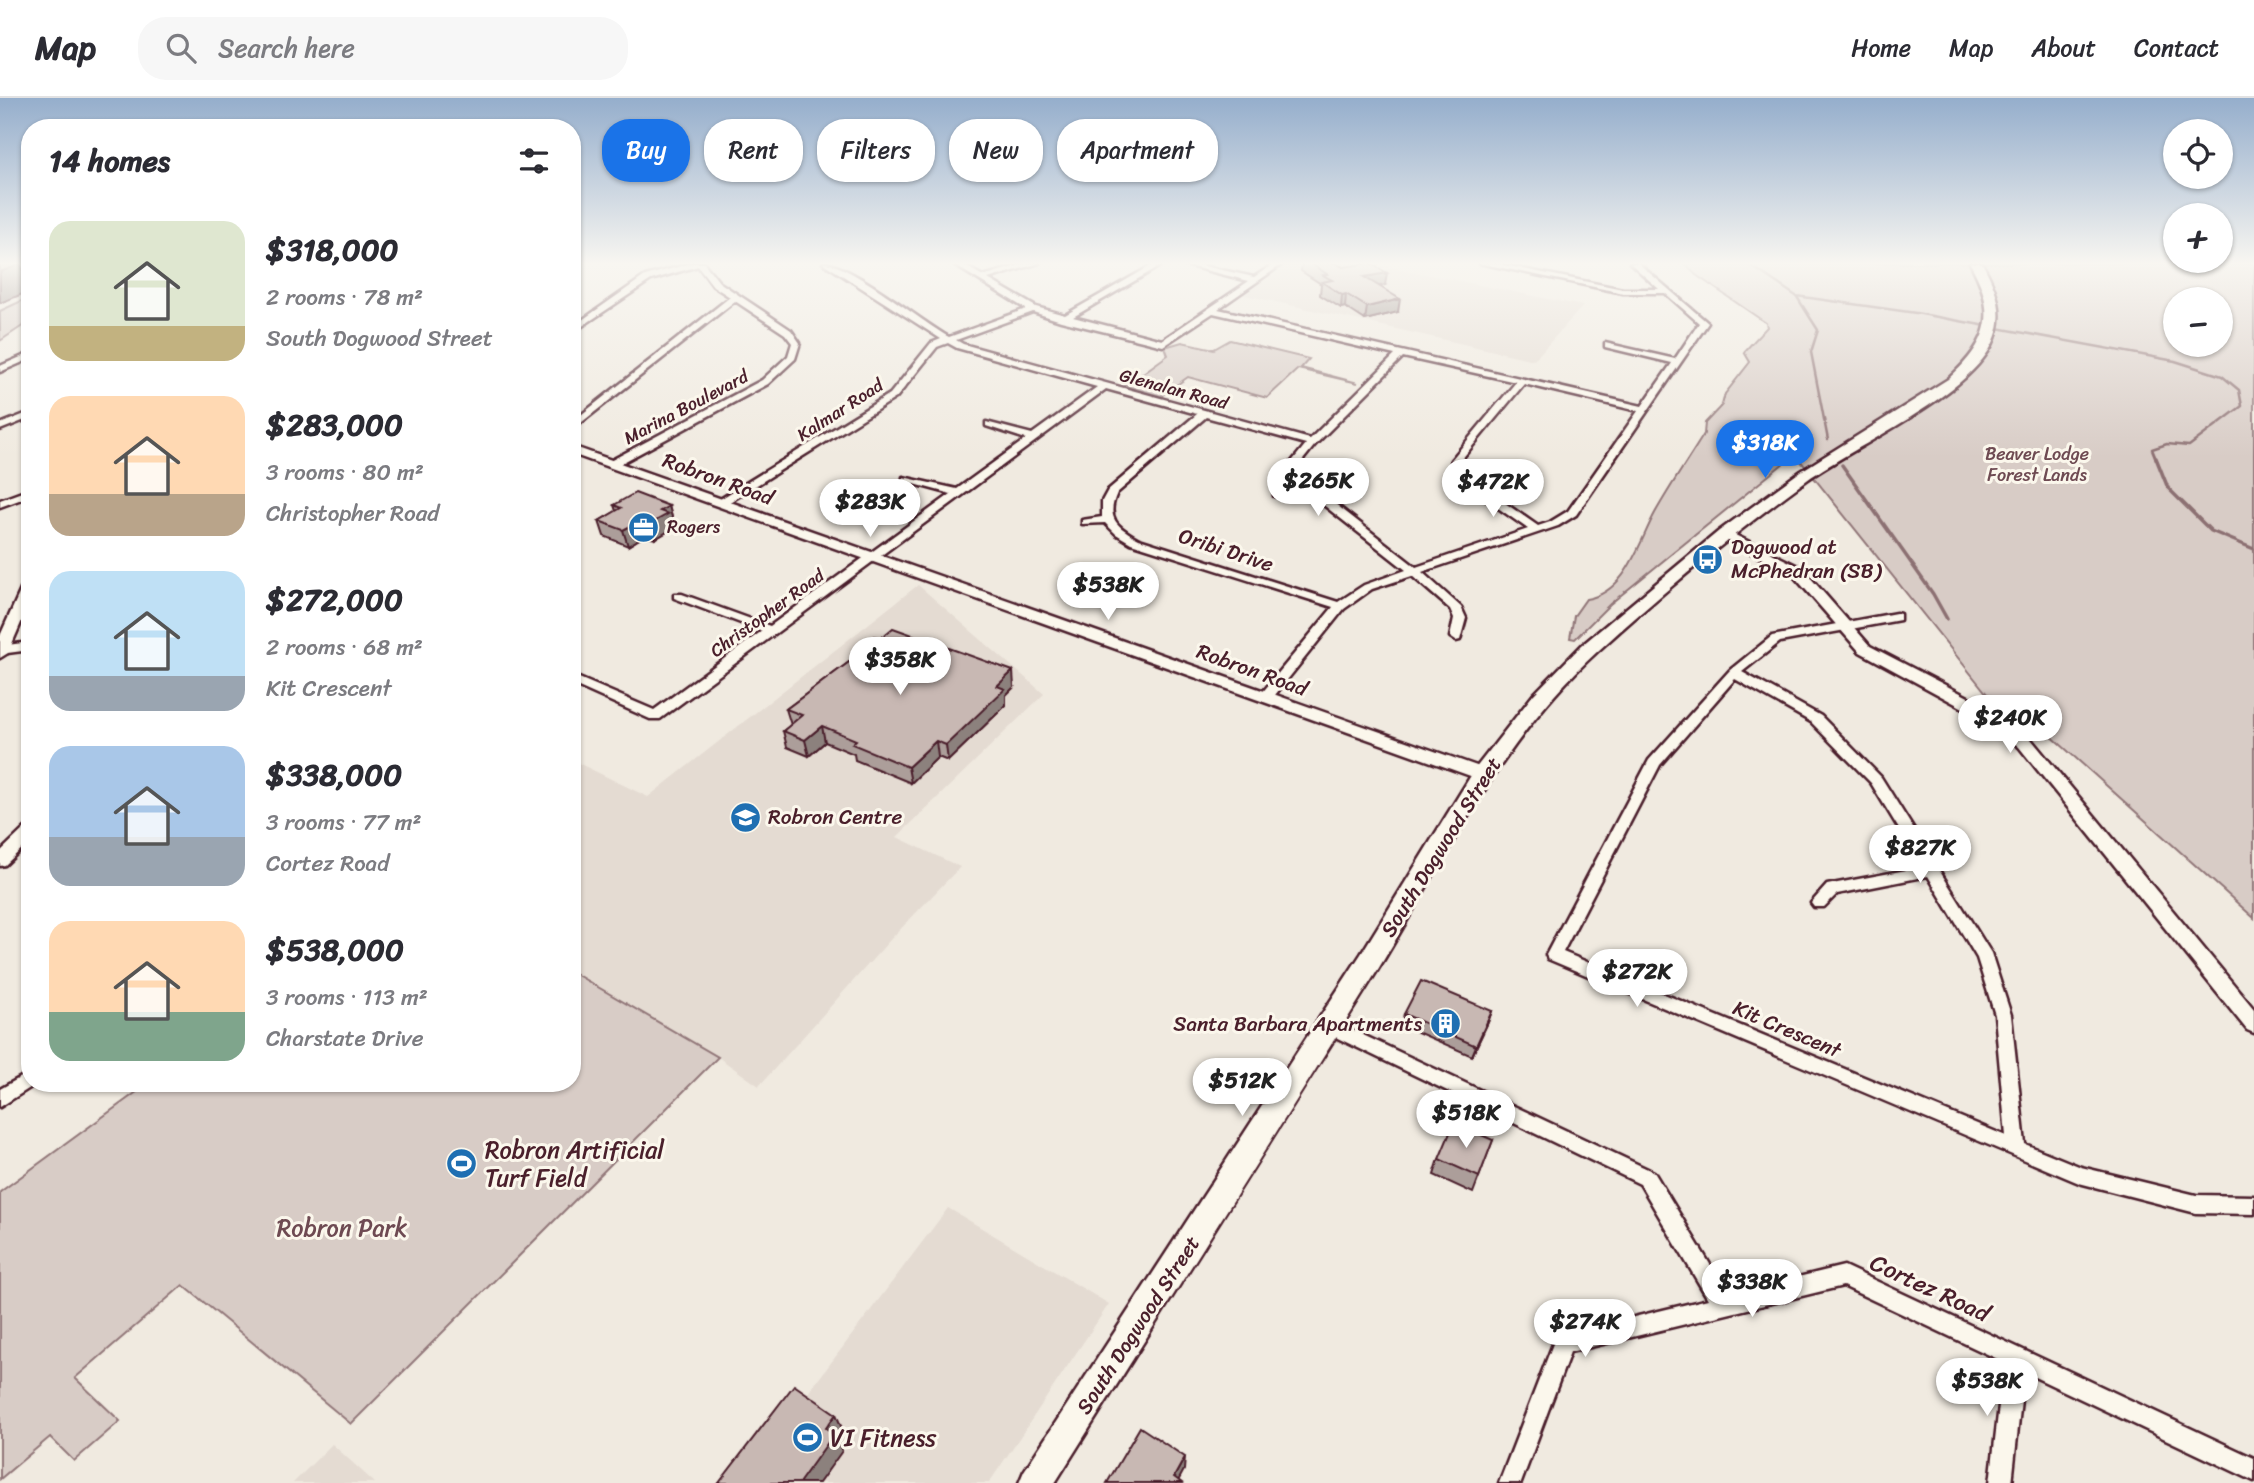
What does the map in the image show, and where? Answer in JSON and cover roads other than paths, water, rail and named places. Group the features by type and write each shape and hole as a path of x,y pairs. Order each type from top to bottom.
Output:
{"main road":[{"name":"South Dogwood Street","path":"1036,1483 1329,1026 1482,774 1540,699 1588,649 1725,534 1794,481 1953,382 1971,367 1985,349 1991,328"}],"street":[{"path":"581,420 697,328"},
{"name":"Marina Boulevard","path":"612,464 765,382 792,357 796,344 789,332 782,328"},
{"path":"926,328 948,340"},
{"name":"Kalmar Road","path":"721,503 894,396 934,345 982,328"},
{"path":"1100,328 1163,343 1185,328"},
{"path":"1289,328 1644,409"},
{"path":"1266,697 1340,606 1368,587 1554,524 1572,513 1701,328"},
{"name":"Glenalan Road","path":"948,340 960,346 1102,387 1312,443"},
{"path":"1608,345 1677,362"},
{"path":"1402,353 1312,443 1294,465 1296,478 1455,607 1460,618 1456,637"},
{"path":"0,369 21,360"},
{"path":"1522,381 1456,460 1459,473 1468,482 1537,530"},
{"name":"Christopher Road","path":"581,683 655,716 1102,387"},
{"path":"1086,522 1107,519 1105,504 1112,492 1203,414"},
{"path":"0,427 21,419"},
{"path":"989,424 1034,438"},
{"name":"Robron Road","path":"581,453 1482,774"},
{"path":"907,479 959,493"},
{"path":"1278,494 1307,489"},
{"path":"0,504 21,496"},
{"name":"Oribi Drive","path":"1107,519 1117,531 1135,541 1340,606"},
{"path":"1725,534 1797,571 1864,649 1993,717 2025,744 2254,1024"},
{"path":"678,596 772,631"},
{"path":"1,651 21,605"},
{"name":"Kit Crescent","path":"1896,617 1776,639 1734,673 1654,763 1554,955 2079,1175 2196,1204 2254,1205"},
{"path":"1,651 21,648"},
{"path":"1734,673 1816,719 1876,780 1985,957 2003,1015 2016,1148"},
{"path":"0,861 21,841"},
{"path":"1819,903 1832,889 1932,870"},
{"path":"1329,1026 1647,1178 1723,1305"},
{"path":"0,1099 21,1085"},
{"name":"Cortez Road","path":"1510,1483 1563,1343 1844,1276 2254,1470"},
{"path":"2001,1483 2015,1357"}],"waterway":[{"path":"1816,328 1811,352 1828,440"},
{"path":"1995,328 2175,361 2222,376 2239,390 2242,406 2189,446 2167,444 2152,449 2156,459"},
{"path":"2156,458 2168,488 2211,531 2254,549"},
{"path":"1842,465 1933,594 1947,619"}],"place":[{"name":"Rogers","path":"644,527"},
{"name":"Dogwood at McPhedran (SB)","path":"1708,559"},
{"name":"Robron Centre","path":"745,817"},
{"name":"Santa Barbara Apartments","path":"1445,1024"},
{"name":"Robron Artificial Turf Field","path":"462,1164"},
{"name":"VI Fitness","path":"807,1438"}],"park label":[{"name":"Beaver Lodge Forest Lands","path":"2037,464"},
{"name":"Robron Park","path":"342,1228"}]}
